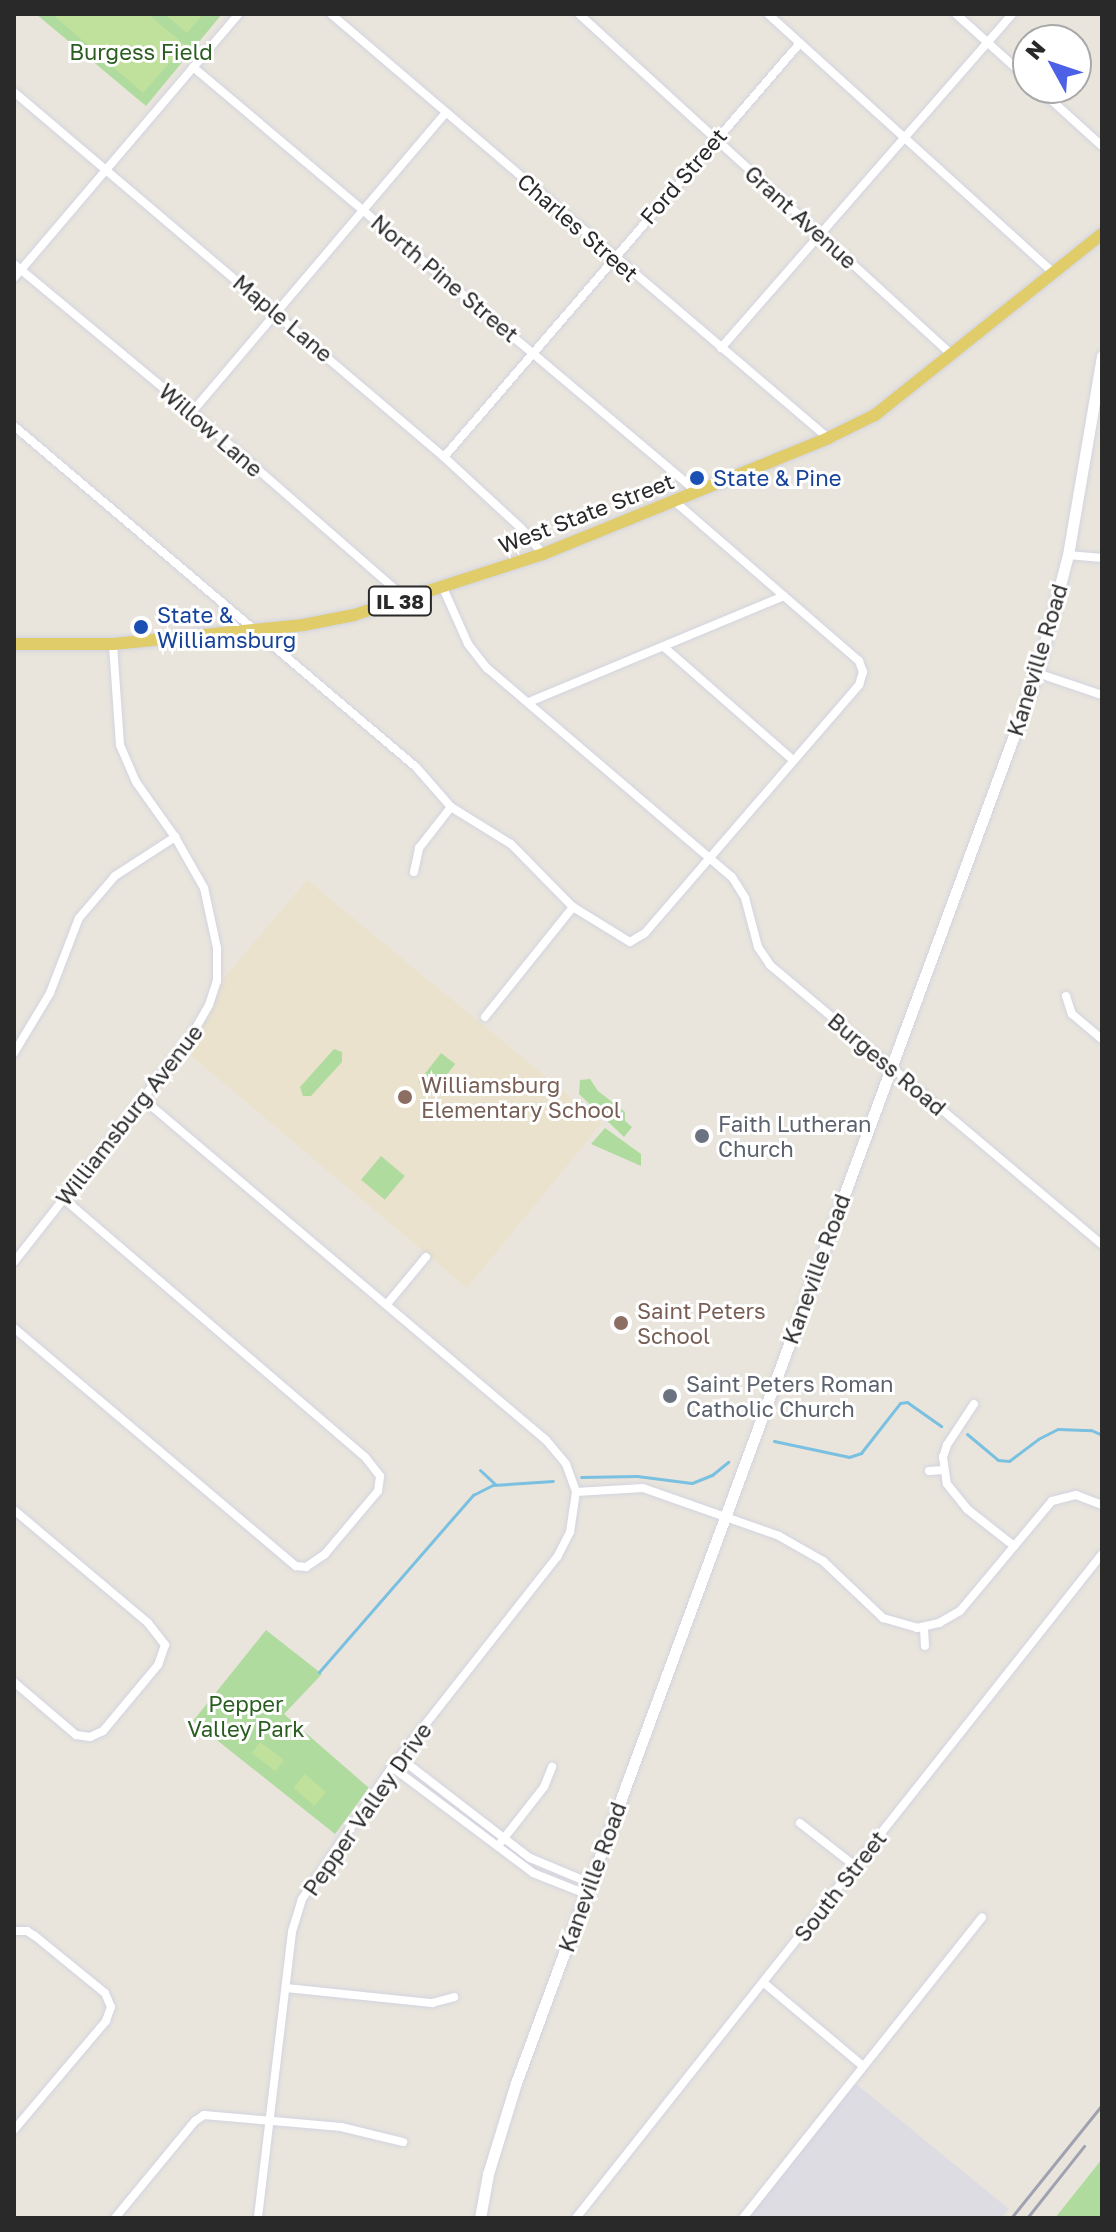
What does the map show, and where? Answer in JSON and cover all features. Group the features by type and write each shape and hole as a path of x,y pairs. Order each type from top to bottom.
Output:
{"main road":[{"name":"West State Street","path":"14,644 113,644 354,615 543,554 828,438 875,415 1102,234"},
{"name":"Kaneville Road","path":"480,2218 505,2114 1037,673 1068,555 1102,356"}],"street":[{"path":"14,278 18,267 106,170 239,14"},
{"name":"Charles Street","path":"331,14 613,258 828,438"},
{"name":"Grant Avenue","path":"579,14 952,355"},
{"path":"768,14 1054,273"},
{"path":"956,14 1012,64"},
{"path":"721,348 1012,14"},
{"name":"Ford Street","path":"444,457 800,43"},
{"name":"North Pine Street","path":"193,67 696,491"},
{"name":"Maple Lane","path":"14,92 444,457 521,528 543,554"},
{"path":"1056,104 1102,146"},
{"path":"192,412 279,314 446,113"},
{"name":"Willow Lane","path":"18,267 192,412 406,599"},
{"path":"14,426 416,767 451,807 511,844 573,907 620,939 636,942 859,685 863,672 859,661 673,500"},
{"path":"1068,555 1102,558"},
{"name":"Burgess Road","path":"443,588 476,656 711,856 740,887 758,947 770,965 1102,1245"},
{"path":"529,702 784,596"},
{"name":"Williamsburg Avenue","path":"14,1262 203,1018 217,981 218,954 209,905 195,870 136,782 124,757 117,716 113,644"},
{"path":"664,647 793,760"},
{"path":"1037,673 1102,695"},
{"path":"414,872 419,848 451,807"},
{"path":"14,1053 50,993 64,950 86,909 101,890 130,864 175,837"},
{"path":"485,1017 573,907"},
{"path":"1066,996 1072,1014 1102,1039"},
{"path":"143,1099 546,1440 566,1464 576,1492 643,1488 725,1515 811,1552 891,1622 924,1628 960,1611 1046,1506 1059,1497 1083,1496 1102,1505"},
{"path":"14,1328 287,1560 306,1567 314,1563 378,1491 380,1476 365,1457 64,1199"},
{"path":"387,1304 426,1257"},
{"path":"974,1404 951,1435 943,1457 947,1484 959,1502 1014,1546"},
{"path":"929,1471 944,1470"},
{"name":"Pepper Valley Drive","path":"258,2218 292,1932 302,1899 392,1767 557,1557 570,1532 576,1492"},
{"path":"14,1510 148,1623 165,1645 153,1672 97,1735 85,1738 64,1726 14,1682"},
{"name":"South Street","path":"576,2218 1102,1554"},
{"path":"924,1628 925,1646"},
{"path":"400,1758 540,1864 588,1888"},
{"path":"392,1767 497,1848 543,1879 588,1888"},
{"path":"497,1848 544,1787 552,1767"},
{"path":"800,1823 855,1866"},
{"path":"743,2218 982,1917"},
{"path":"14,1931 27,1931 35,1936 97,1986 111,2007 106,2021 14,2130"},
{"path":"764,1983 863,2066"},
{"path":"286,1988 432,2003 454,1997"},
{"path":"115,2218 199,2118 212,2114 341,2127 403,2142"}],"shaded area":[{"name":"Williamsburg Elementary School","path":"307,880 602,1123 467,1288 184,1050 218,985"},
{"path":"855,2083 1009,2209 1002,2218 745,2218"}],"green space":[{"name":"Burgess Field","path":"36,14 222,14 146,106"},
{"name":"Burgess Field","path":"52,14 148,14 185,45 143,93"},
{"path":"164,14 203,14 187,33"},
{"path":"334,1049 342,1052 342,1062 311,1096 303,1096 300,1087"},
{"path":"441,1053 455,1064 432,1093 418,1082"},
{"path":"590,1079 598,1091 625,1112 625,1121 632,1127 624,1137 579,1094 580,1080"},
{"path":"605,1128 641,1154 641,1166 591,1144"},
{"path":"381,1156 405,1176 385,1200 361,1180"},
{"name":"Pepper Valley Park","path":"266,1630 322,1674 284,1714 369,1788 335,1834 193,1721"},
{"path":"260,1742 284,1760 276,1771 252,1753"},
{"path":"305,1774 326,1792 314,1806 293,1788"},
{"path":"1102,2159 1102,2218 1055,2218"}],"waterway":[{"path":"774,1441 849,1457 861,1453 900,1403 907,1402 941,1426"},
{"path":"967,1434 998,1460 1009,1461 1038,1439 1058,1429 1091,1430 1102,1435"},
{"path":"581,1477 637,1476 692,1483 712,1475 728,1462"},
{"path":"480,1470 495,1484"},
{"path":"319,1672 473,1495 493,1485 553,1481"}],"railway":[{"path":"1011,2218 1102,2105"},
{"path":"1027,2218 1084,2146"}],"place":[{"name":"State & Pine","path":"697,478"},
{"name":"State & Williamsburg","path":"141,627"},
{"name":"Williamsburg Elementary School","path":"405,1097"},
{"name":"Faith Lutheran Church","path":"702,1136"},
{"name":"Saint Peters School","path":"621,1323"},
{"name":"Saint Peters Roman Catholic Church","path":"670,1396"}]}
